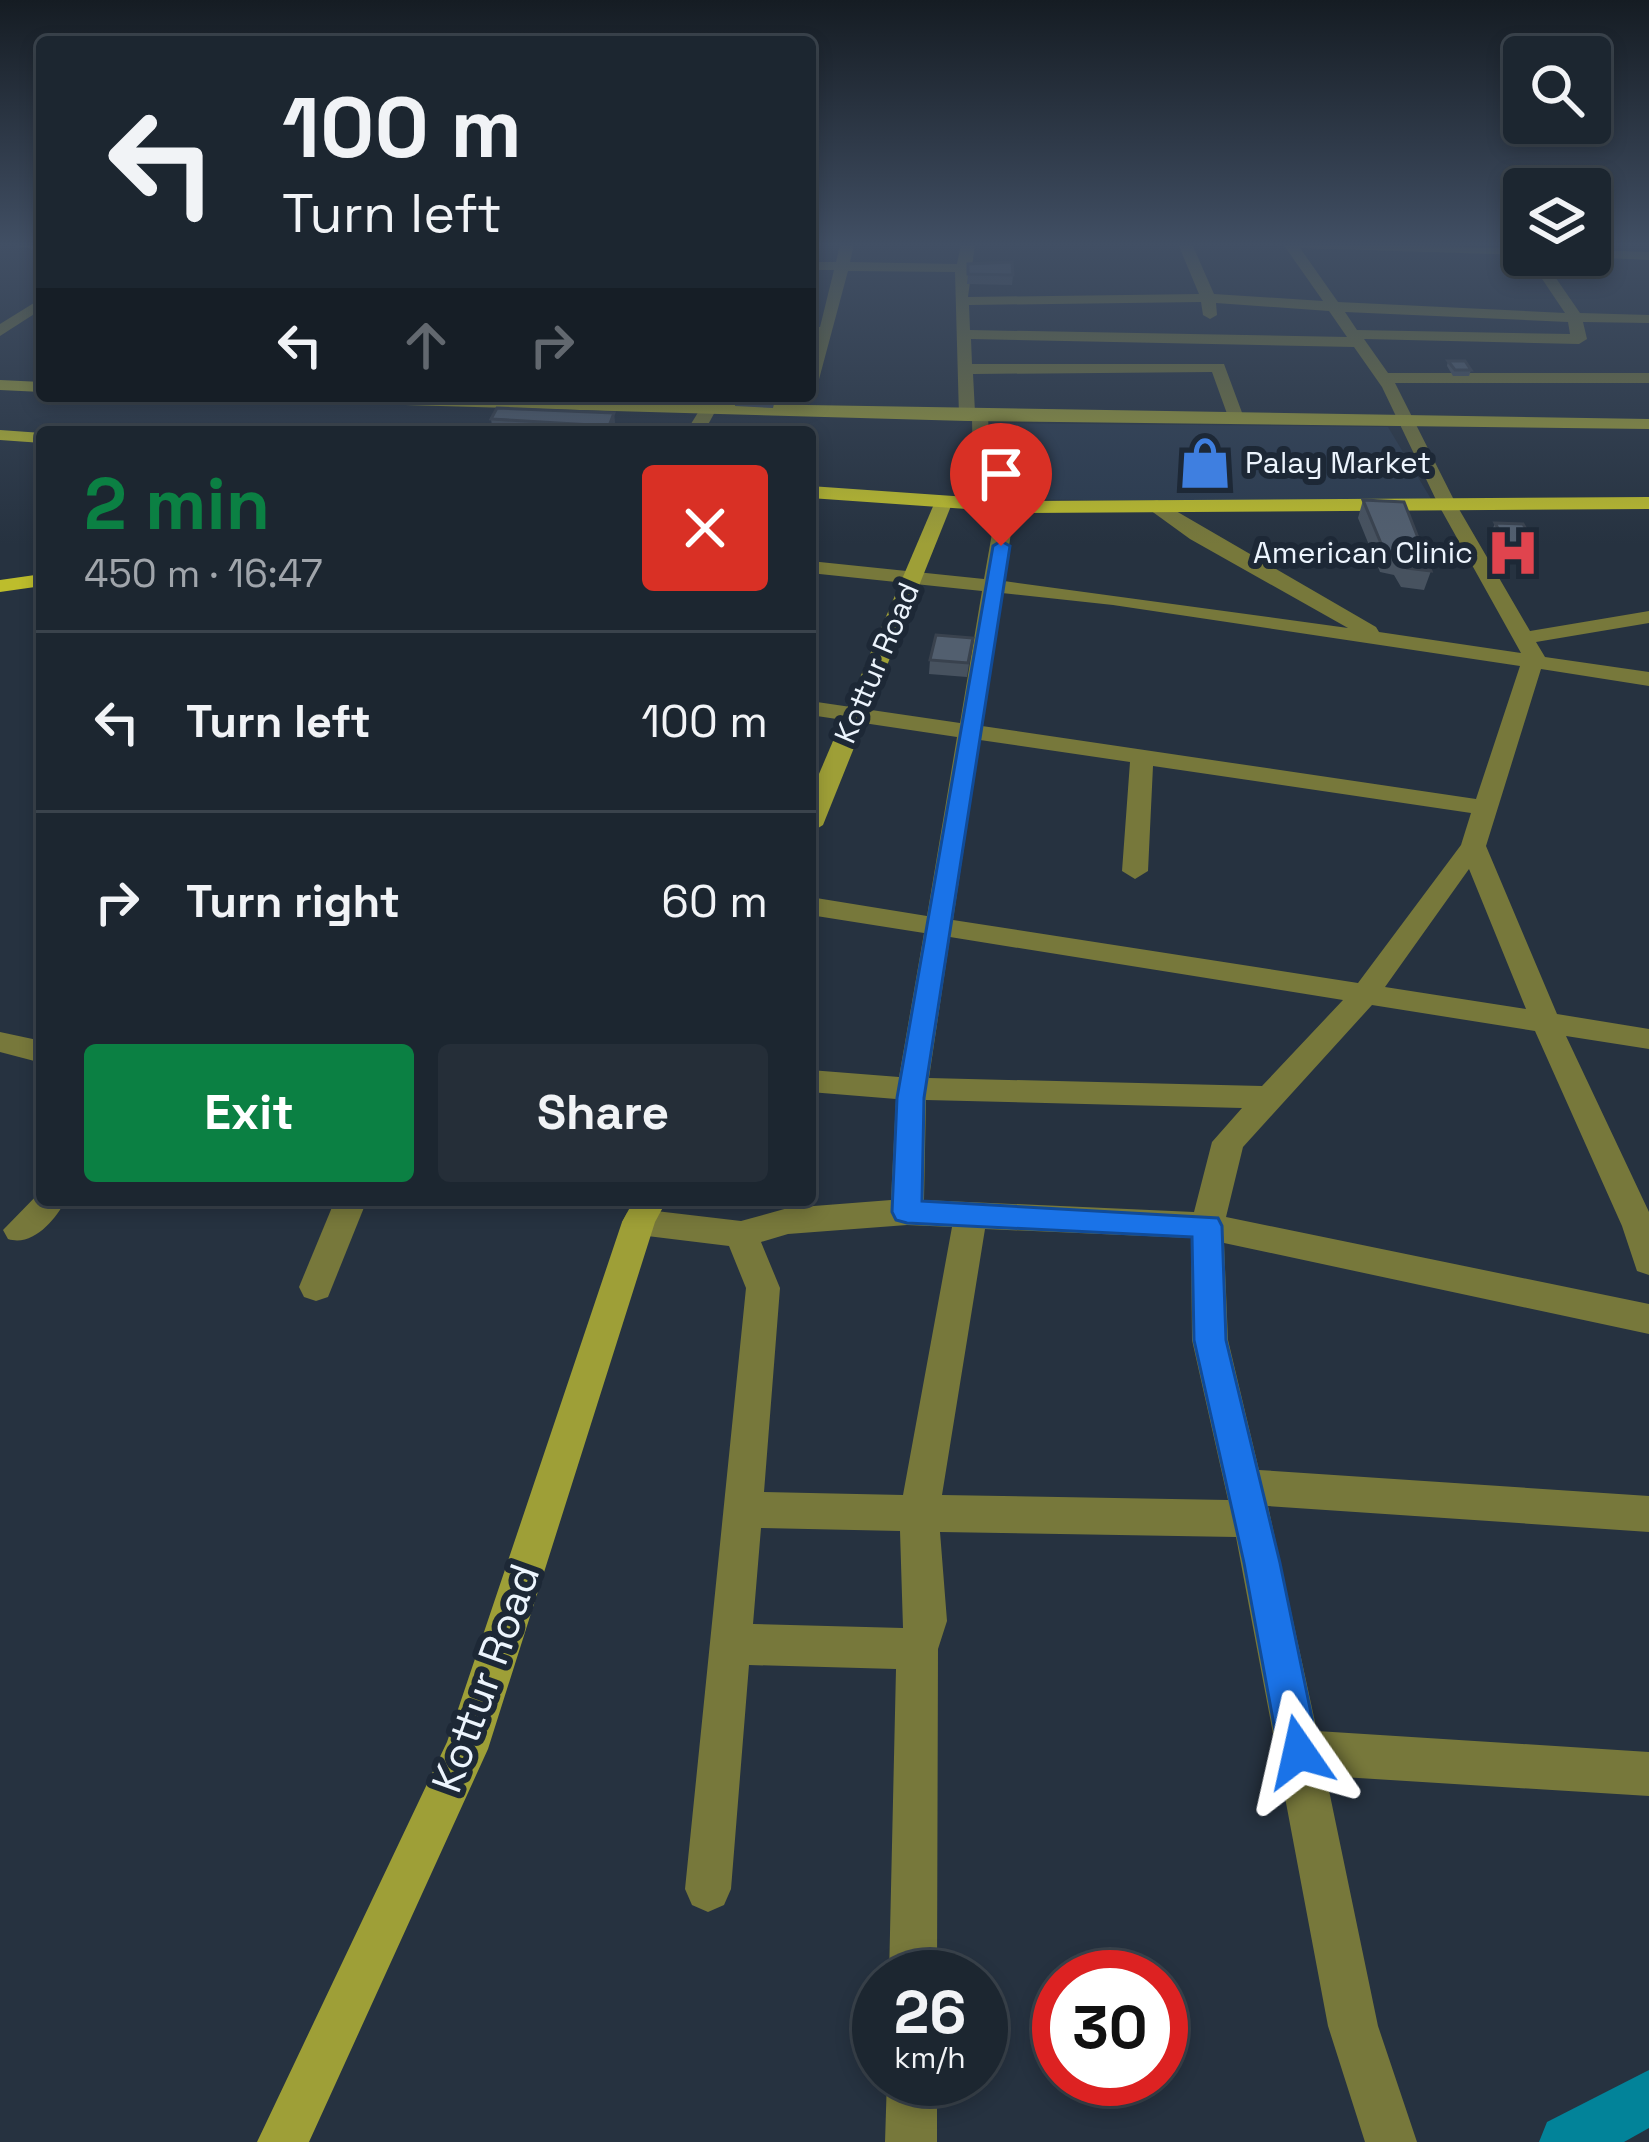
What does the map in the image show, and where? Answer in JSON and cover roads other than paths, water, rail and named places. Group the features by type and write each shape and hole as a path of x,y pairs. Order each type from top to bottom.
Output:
{"main road":[{"path":"0,435 36,438"},
{"path":"816,491 995,504 1649,503"},
{"path":"0,586 36,581"}],"street":[{"path":"907,1212 912,1089 996,588 995,504 973,416 965,344"},
{"path":"1360,344 1409,420 1448,504 1528,651 1474,846 1364,997 1228,1142 1207,1226 1210,1340 1248,1503 1353,2026 1391,2142"},
{"path":"1398,344 1649,378"},
{"path":"1482,344 1490,357"},
{"path":"1384,378 1554,344"},
{"path":"966,368 1218,367 1236,418"},
{"path":"0,385 36,387"},
{"path":"660,402 708,410 805,404 973,416 1649,424"},
{"path":"698,426 708,410"},
{"name":"Kottur Road","path":"816,811 944,501"},
{"path":"1157,506 1197,535 1386,640"},
{"path":"816,568 1113,599 1386,640 1528,651 1649,680"},
{"path":"1528,651 1649,617"},
{"path":"816,708 1486,808"},
{"path":"1135,871 1142,757"},
{"path":"1474,846 1547,1026 1639,1226 1649,1261"},
{"path":"816,907 1649,1039"},
{"path":"0,1042 36,1051"},
{"path":"816,1081 912,1089 1270,1097"},
{"path":"20,1230 44,1206"},
{"path":"316,1287 349,1206"},
{"path":"645,1211 741,1234 788,1221 907,1212 1207,1226 1649,1319"},
{"name":"Kottur Road","path":"284,2142 466,1749 645,1211"},
{"path":"913,1950 917,1649 926,1621 919,1515 971,1215"},
{"path":"708,1889 763,1288 741,1234"},
{"path":"742,1510 919,1515 1248,1503 1649,1514"},
{"path":"730,1644 917,1649"},
{"path":"1299,1752 1649,1774"},
{"path":"911,2142 912,2106"}],"waterway":[{"path":"1567,2142 1649,2098"}],"place":[{"name":"Palay Market","path":"1205,463"},
{"name":"American Clinic","path":"1513,553"}]}
